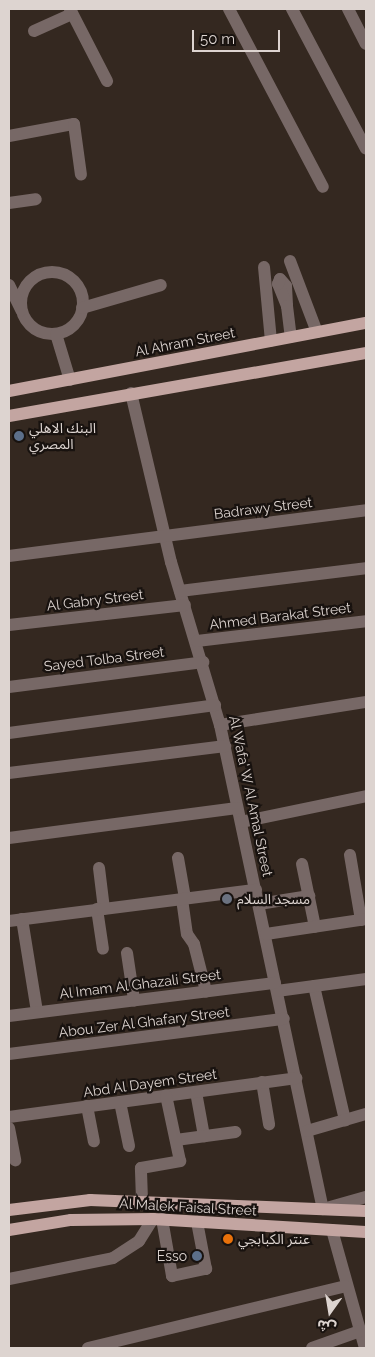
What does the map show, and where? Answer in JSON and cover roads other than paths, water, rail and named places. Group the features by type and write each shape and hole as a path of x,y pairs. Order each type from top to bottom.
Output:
{"main road":[{"name":"Al Ahram Street","path":"10,388 70,380 366,323"},
{"path":"9,416 366,353"},
{"name":"Al Malek Faisal Street","path":"9,1210 90,1200 142,1200 366,1211"},
{"name":"Al Malek Faisal Street","path":"9,1230 71,1220 157,1219 366,1232"}],"street":[{"path":"229,9 323,187"},
{"path":"292,9 366,149"},
{"path":"348,9 366,44"},
{"path":"34,31 71,11 107,80"},
{"path":"9,136 74,124 81,175"},
{"path":"9,203 36,198"},
{"path":"290,262 317,332"},
{"path":"264,267 266,310 271,341"},
{"path":"9,285 22,312 36,329 56,334 74,325 82,308 77,285 65,276 50,273 29,283 22,297 22,312"},
{"path":"82,308 161,285"},
{"path":"266,310 307,302"},
{"path":"287,306 291,338"},
{"path":"56,334 70,380"},
{"name":"Al Wafa' W Al Amal Street","path":"131,393 164,535 197,641 225,746 323,1209"},
{"name":"Badrawy Street","path":"9,556 366,510"},
{"path":"180,591 366,568"},
{"name":"Al Gabry Street","path":"9,625 185,605"},
{"name":"Ahmed Barakat Street","path":"197,641 366,621"},
{"name":"Sayed Tolba Street","path":"9,687 202,662"},
{"path":"220,725 366,702"},
{"path":"9,733 215,705"},
{"path":"9,773 225,746"},
{"path":"241,822 366,796"},
{"path":"9,838 238,808"},
{"path":"266,934 364,920 350,855"},
{"path":"178,858 187,934 194,944 206,992"},
{"path":"302,864 315,927"},
{"path":"99,868 103,949"},
{"path":"9,921 256,890"},
{"path":"259,904 308,896"},
{"path":"22,919 37,1012"},
{"path":"126,953 134,1000"},
{"name":"Al Imam Al Ghazali Street","path":"9,1016 206,992 314,986 366,979"},
{"path":"314,986 345,1120"},
{"name":"Abou Zer Al Ghafary Street","path":"9,1054 284,1019"},
{"name":"Abd Al Dayem Street","path":"9,1117 296,1078"},
{"path":"262,1082 269,1124"},
{"path":"196,1092 204,1136"},
{"path":"142,1200 141,1168 180,1161 166,1095"},
{"path":"120,1102 129,1146"},
{"path":"87,1106 94,1142"},
{"path":"307,1131 366,1114"},
{"path":"9,1128 16,1160"},
{"path":"176,1140 235,1132"},
{"path":"323,1209 366,1197"},
{"path":"157,1219 172,1276 206,1269 197,1222"},
{"path":"9,1279 112,1258 139,1241 157,1219"},
{"path":"332,1230 346,1286 365,1348"},
{"path":"88,1348 346,1286"},
{"path":"312,1348 360,1331"}],"place":[{"name":"البنك الاهلي المصري","path":"19,436"},
{"name":"مسجد السلام","path":"227,899"},
{"name":"عنتر الكبابجي","path":"228,1239"},
{"name":"Esso","path":"197,1256"}]}
